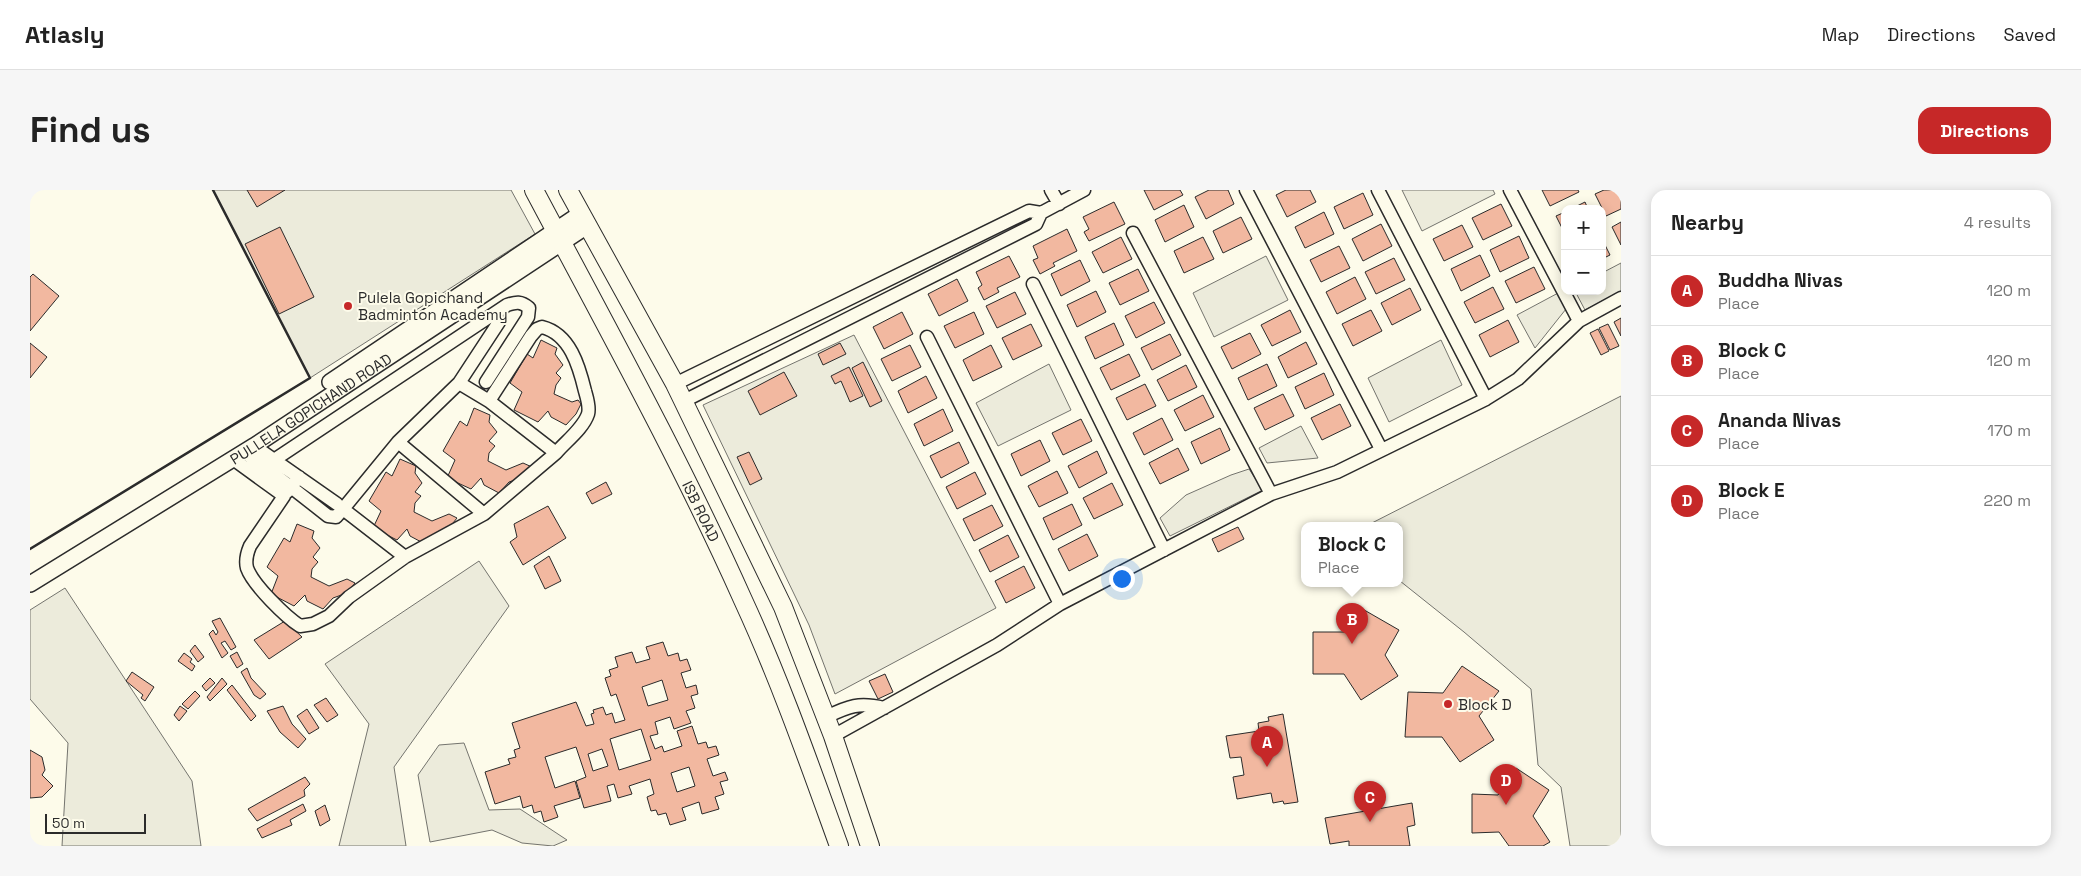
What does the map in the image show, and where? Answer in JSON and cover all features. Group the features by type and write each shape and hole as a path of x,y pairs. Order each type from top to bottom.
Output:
{"main road":[{"name":"ISB ROAD","path":"534,190 647,405 743,599 793,719 839,846"},
{"path":"568,190 675,384 682,402 783,607 833,736 870,846"}],"street":[{"path":"1051,190 1059,204"},
{"path":"675,384 1029,211 1041,213 1084,190"},
{"path":"1246,190 1380,449"},
{"path":"1378,190 1486,399"},
{"path":"1510,190 1579,321"},
{"path":"682,402 1036,224 1041,213"},
{"name":"PULLELA GOPICHAND ROAD","path":"30,584 236,456 340,382 583,220"},
{"path":"1133,233 1271,494"},
{"path":"1034,284 1164,550"},
{"path":"833,736 997,645 1060,604 1271,494 1337,472 1380,449 1486,399 1518,379 1579,321 1621,298"},
{"path":"236,456 274,460 494,314 517,302 524,304 530,312 486,382"},
{"path":"236,456 291,487 330,518 336,516 340,506 398,442 459,383 499,322 494,314"},
{"path":"291,487 246,554 247,567 251,576 289,619 300,626 313,624 329,616 349,597 405,557 484,514 556,454 578,430 588,415 588,406 574,356 559,335 551,330 537,328 490,401"},
{"path":"927,338 1060,604"},
{"name":"PULLELA GOPICHAND ROAD","path":"30,575 236,456 340,382"},
{"path":"459,383 490,401 556,454"},
{"path":"398,442 484,514"},
{"path":"274,460 291,487"},
{"path":"340,506 405,557"},
{"path":"826,717 846,707 860,704 884,708"}],"shaded area":[{"name":"Pulela Gopichand Badminton Academy","path":"213,190 511,190 535,234 310,378"},
{"path":"1402,190 1493,190 1495,194 1422,231"},
{"path":"1266,256 1288,300 1214,337 1193,293"},
{"path":"1621,263 1621,291 1585,310 1577,295 1606,295 1606,271"},
{"path":"1560,292 1566,309 1535,348 1517,315"},
{"path":"854,335 996,608 835,694 809,625 703,405"},
{"path":"1441,340 1462,385 1389,422 1368,378"},
{"path":"1049,364 1071,410 998,446 976,403"},
{"path":"1621,396 1621,846 1570,846 1561,787 1538,765 1531,689 1403,583 1403,522 1374,522"},
{"path":"1301,426 1318,458 1267,463 1259,448"},
{"path":"1249,469 1263,490 1170,536 1160,518 1186,495"},
{"path":"479,561 509,606 394,767 406,846 339,846 369,724 325,664"},
{"path":"65,588 192,781 201,846 62,846 68,743 30,699 30,610"},
{"path":"464,743 489,810 520,809 567,840 553,846 522,843 492,830 430,842 418,775 439,745"}],"building":[{"path":"247,190 285,190 257,207"},
{"path":"1144,190 1180,190 1183,195 1154,210"},
{"path":"1209,190 1228,190 1234,204 1206,219 1195,197"},
{"path":"1286,190 1310,190 1316,202 1287,217 1276,195"},
{"path":"1542,190 1578,190 1579,192 1550,206"},
{"path":"1604,190 1621,190 1621,209 1606,216 1606,205 1600,205 1595,194"},
{"path":"1363,193 1373,215 1344,229 1334,207"},
{"path":"1114,202 1125,224 1089,241 1084,232 1089,229 1083,217"},
{"path":"1501,204 1512,226 1483,240 1472,218"},
{"path":"1184,205 1194,227 1165,242 1155,220"},
{"path":"1324,212 1334,234 1305,248 1295,227"},
{"path":"1561,214 1561,226 1556,216"},
{"path":"1241,217 1252,239 1223,253 1213,231"},
{"path":"1621,222 1621,245 1612,227"},
{"path":"1381,224 1392,246 1363,261 1352,239"},
{"path":"1462,225 1473,247 1444,261 1433,239"},
{"path":"280,227 314,297 279,314 245,244"},
{"path":"1067,229 1077,251 1053,263 1055,266 1040,274 1033,260 1038,258 1033,246"},
{"path":"1519,236 1529,258 1500,272 1490,250"},
{"path":"1121,237 1132,259 1103,273 1092,252"},
{"path":"1203,237 1214,259 1184,273 1174,251"},
{"path":"1339,246 1350,268 1321,282 1310,260"},
{"path":"1606,247 1610,255 1606,257"},
{"path":"1480,255 1490,276 1461,291 1451,269"},
{"path":"1009,256 1020,277 997,288 999,292 984,300 978,288 982,285 976,272"},
{"path":"1394,258 1405,280 1376,294 1365,272"},
{"path":"1080,260 1090,281 1061,296 1051,274"},
{"path":"1534,267 1545,289 1516,303 1505,281"},
{"path":"1138,269 1149,291 1120,305 1109,283"},
{"path":"33,274 59,296 30,331 30,277"},
{"path":"1355,277 1366,299 1337,314 1326,292"},
{"path":"957,279 968,301 939,316 928,294"},
{"path":"1493,287 1504,309 1475,323 1464,302"},
{"path":"1410,288 1421,310 1392,325 1381,303"},
{"path":"1096,291 1106,312 1077,327 1067,305"},
{"path":"1015,292 1026,314 997,328 986,306"},
{"path":"1154,302 1165,323 1136,338 1125,316"},
{"path":"1290,310 1301,332 1272,346 1261,325"},
{"path":"1371,310 1382,331 1353,346 1342,324"},
{"path":"902,312 913,334 884,349 873,327"},
{"path":"974,312 984,334 955,348 944,326"},
{"path":"1621,318 1621,336 1614,322"},
{"path":"1508,320 1519,342 1490,357 1479,335"},
{"path":"1114,323 1124,345 1095,359 1085,337"},
{"path":"1031,324 1042,346 1013,360 1002,338"},
{"path":"1608,324 1619,346 1610,350 1599,328"},
{"path":"1598,329 1609,351 1601,355 1590,333"},
{"path":"1250,333 1261,354 1232,369 1221,347"},
{"path":"1170,334 1181,355 1152,370 1141,348"},
{"path":"541,340 557,348 555,354 563,365 556,373 561,378 556,385 554,394 572,402 578,400 581,404 576,414 566,425 551,417 548,411 538,422 514,410 522,392 510,383 527,354 533,358"},
{"path":"1306,342 1317,364 1288,378 1278,357"},
{"path":"30,343 47,357 30,378"},
{"path":"840,343 846,354 823,365 818,354"},
{"path":"910,345 921,367 892,381 881,359"},
{"path":"991,345 1002,367 973,381 963,360"},
{"path":"1129,354 1140,376 1111,390 1100,368"},
{"path":"863,362 882,401 870,407 852,368"},
{"path":"1267,364 1277,386 1248,400 1238,378"},
{"path":"1186,365 1197,387 1168,401 1157,380"},
{"path":"849,367 863,396 850,402 841,381 835,384 831,376"},
{"path":"784,372 797,396 760,415 748,391"},
{"path":"1324,373 1334,395 1305,409 1295,387"},
{"path":"926,376 937,398 908,413 898,391"},
{"path":"1145,384 1156,406 1127,420 1116,398"},
{"path":"1283,394 1294,416 1265,430 1254,408"},
{"path":"1203,395 1214,417 1185,431 1174,410"},
{"path":"1340,404 1351,426 1322,440 1311,418"},
{"path":"474,408 490,415 489,422 497,432 489,441 495,446 489,453 488,461 506,470 523,463 532,467 524,477 509,482 499,493 484,485 481,478 471,489 447,478 455,460 443,451 460,421 467,426"},
{"path":"943,409 953,431 924,446 914,424"},
{"path":"1162,418 1173,440 1144,455 1133,433"},
{"path":"1081,419 1092,441 1063,455 1052,433"},
{"path":"1220,428 1230,450 1201,464 1191,442"},
{"path":"1040,440 1050,461 1021,476 1011,454"},
{"path":"959,442 969,463 941,478 930,456"},
{"path":"1178,448 1189,470 1160,484 1149,463"},
{"path":"1097,451 1107,473 1079,488 1068,466"},
{"path":"749,452 762,479 750,485 737,457"},
{"path":"400,459 416,466 415,473 422,483 415,492 421,496 415,503 414,512 432,521 449,514 457,518 449,528 435,533 425,544 410,536 407,529 397,540 373,528 381,511 369,501 386,472 392,476"},
{"path":"1057,471 1068,493 1039,507 1028,486"},
{"path":"975,472 986,494 957,509 946,487"},
{"path":"606,482 612,494 592,504 586,493"},
{"path":"1112,483 1123,505 1094,519 1083,498"},
{"path":"1072,504 1082,525 1053,540 1043,518"},
{"path":"992,505 1003,526 974,541 963,519"},
{"path":"548,506 566,538 523,565 510,542 517,537 514,524"},
{"path":"297,524 314,531 312,538 320,548 313,557 318,562 312,569 311,577 329,586 347,579 355,583 347,593 333,598 323,609 307,601 305,595 294,606 271,594 278,576 267,567 284,538 290,542"},
{"path":"1238,527 1244,539 1218,552 1212,539"},
{"path":"1087,534 1098,556 1069,571 1058,549"},
{"path":"1008,535 1019,557 990,572 979,550"},
{"path":"549,556 561,581 545,589 534,566"},
{"path":"1024,566 1035,588 1006,603 995,581"},
{"path":"1359,607 1399,630 1385,655 1398,676 1361,700 1344,674 1313,674 1313,632 1345,632"},
{"path":"220,618 236,647 231,650 225,641 221,643 228,653 222,658 209,634 213,630 216,635 218,632 212,621"},
{"path":"285,621 302,637 269,659 254,640"},
{"path":"663,642 668,656 678,653 680,661 687,659 691,670 681,673 686,688 696,685 698,694 691,696 695,708 686,711 691,723 674,729 670,717 655,722 658,734 650,736 655,749 662,746 664,752 682,746 677,731 692,726 698,744 706,742 708,748 716,746 719,755 707,759 713,776 725,772 728,780 720,782 724,794 715,797 719,809 702,814 699,802 682,808 686,820 670,825 666,813 658,815 656,810 651,811 647,797 654,794 650,779 629,786 632,794 618,798 614,784 607,786 611,801 584,808 576,781 586,777 576,747 545,757 555,788 575,781 580,798 554,806 558,817 544,822 541,811 534,813 532,805 523,808 520,796 495,804 485,772 510,764 508,759 516,757 514,750 520,748 512,723 576,702 586,726 594,724 591,714 594,713 593,710 603,707 606,715 612,713 615,723 625,720 616,694 611,696 605,678 611,676 609,670 618,667 615,657 632,652 636,663 650,659 646,647","holes":["662,680 668,700 648,706 642,687","641,729 651,760 619,770 610,739","602,749 608,766 593,771 588,754","689,767 695,786 677,792 671,773"]},
{"path":"195,645 204,657 198,662 190,651"},
{"path":"237,652 243,664 237,668 230,656"},
{"path":"184,653 192,659 190,662 195,666 192,671 178,661"},
{"name":"Block D","path":"1462,666 1499,691 1479,716 1494,740 1460,762 1442,737 1405,737 1408,692 1443,693"},
{"path":"247,668 251,678 266,694 260,699 254,695 241,672"},
{"path":"132,672 154,687 145,701 141,698 143,695 126,681"},
{"path":"885,674 893,692 878,699 869,681"},
{"path":"210,678 215,683 206,691 202,686"},
{"path":"222,678 227,684 210,701 207,697"},
{"path":"232,685 256,716 251,721 227,690"},
{"path":"195,691 200,696 188,709 182,704"},
{"path":"326,698 338,715 327,722 314,705"},
{"path":"180,706 187,711 179,721 174,715"},
{"path":"283,706 292,724 306,739 298,748 280,732 267,711"},
{"path":"307,709 319,728 309,734 297,716"},
{"path":"1283,714 1298,802 1284,804 1283,801 1273,803 1271,793 1237,799 1233,777 1244,775 1241,757 1230,758 1226,736 1259,731 1258,723 1269,721 1268,717"},
{"path":"30,750 42,757 45,770 42,775 53,786 42,797 30,798"},
{"path":"1516,768 1549,790 1533,816 1550,842 1543,846 1509,846 1499,832 1472,833 1472,794 1498,795"},
{"path":"305,777 310,784 304,790 305,796 257,821 248,809"},
{"path":"1412,803 1415,825 1407,827 1410,846 1349,846 1349,841 1330,844 1325,818"},
{"path":"303,804 306,811 290,820 292,825 262,838 257,829"},
{"path":"325,805 330,820 320,826 315,811"}],"wall":[{"path":"30,549 310,378 213,190"}],"place":[{"name":"Pulela Gopichand Badminton Academy","path":"348,306"},
{"name":"Block C","path":"1352,644"},
{"name":"Block D","path":"1448,704"},
{"name":"Buddha Nivas","path":"1267,767"},
{"name":"Block E","path":"1506,805"},
{"name":"Ananda Nivas","path":"1370,822"}]}
